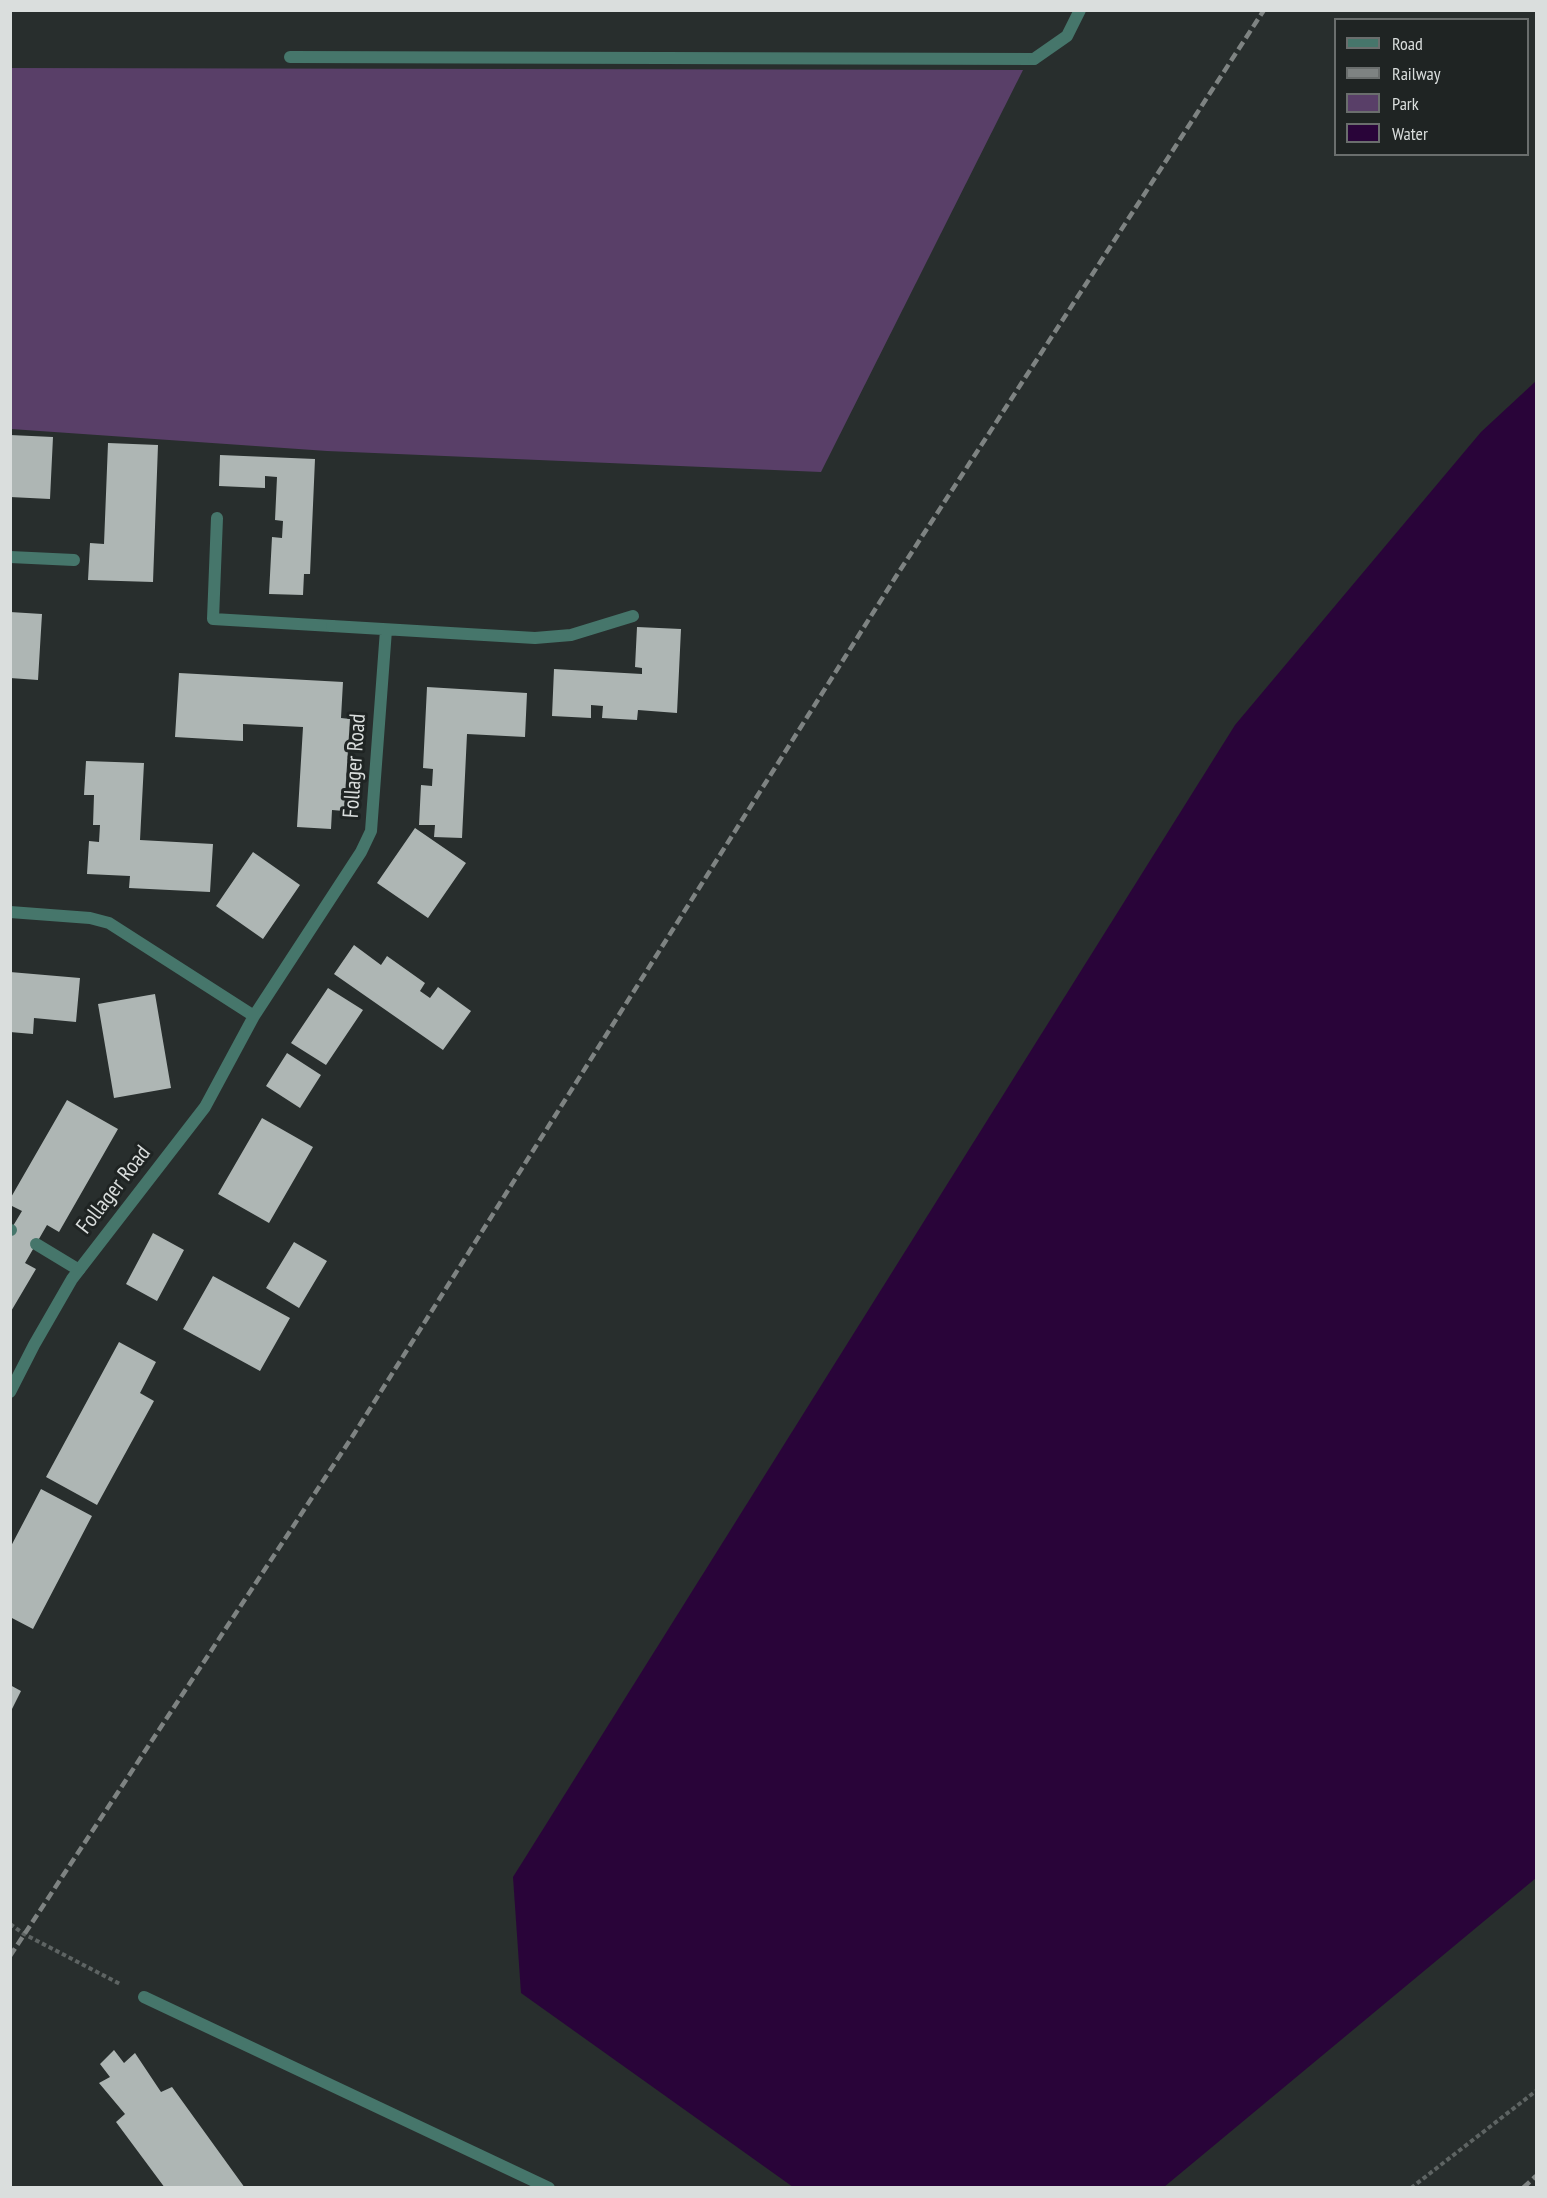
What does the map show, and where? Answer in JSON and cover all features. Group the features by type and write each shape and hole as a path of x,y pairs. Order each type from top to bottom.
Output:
{"street":[{"path":"290,57 1034,59 1067,36 1080,10"},
{"path":"217,518 213,619 535,638 571,635 633,616"},
{"path":"10,557 75,560"},
{"name":"Follager Road","path":"10,1392 34,1345 79,1270 205,1107 254,1016 360,852 371,831 386,630"},
{"path":"10,912 90,918 109,923 254,1016"},
{"path":"36,1244 79,1270"},
{"path":"144,1997 549,2187"}],"path":[{"path":"10,1924 24,1934 144,1997"},
{"path":"1411,2187 1536,2091"}],"green space":[{"path":"10,68 1023,70 821,472 327,451 11,429"}],"water":[{"path":"1536,381 1536,1878 1164,2187 793,2187 521,1993 513,1877 1235,725 1481,432"}],"building":[{"path":"10,435 53,437 50,499 10,497"},
{"path":"108,443 158,445 153,582 88,580 90,543 104,544"},
{"path":"220,455 315,459 310,574 304,574 303,595 269,594 272,537 282,538 283,521 275,520 277,477 265,476 265,488 219,486"},
{"path":"10,612 42,614 38,680 10,678"},
{"path":"637,627 681,629 677,713 638,710 637,720 602,718 603,706 591,705 591,718 552,716 554,669 642,674 642,668 635,667"},
{"path":"179,673 343,682 341,718 350,719 344,811 332,810 331,829 297,827 303,727 243,724 243,741 175,737"},
{"path":"427,687 527,693 525,737 467,734 462,838 434,837 435,825 419,825 421,785 432,786 433,769 423,768"},
{"path":"86,761 144,763 140,840 213,844 210,892 129,888 130,876 87,874 89,841 99,842 100,825 93,825 94,795 84,795"},
{"path":"415,828 466,863 428,918 377,883"},
{"path":"253,852 300,885 263,939 216,906"},
{"path":"354,945 381,965 387,956 425,983 420,991 430,998 438,987 471,1011 443,1050 334,974"},
{"path":"10,972 80,978 76,1022 34,1018 33,1034 10,1032"},
{"path":"328,988 363,1010 326,1065 291,1043"},
{"path":"155,994 171,1088 114,1098 98,1004"},
{"path":"287,1053 321,1075 300,1108 266,1086"},
{"path":"67,1100 118,1129 59,1232 47,1225 25,1263 36,1269 10,1313 10,1231 22,1211 10,1205 10,1199"},
{"path":"262,1118 313,1147 269,1223 218,1194"},
{"path":"153,1233 184,1250 157,1301 126,1284"},
{"path":"294,1242 327,1261 299,1308 266,1288"},
{"path":"213,1276 290,1318 260,1371 183,1329"},
{"path":"119,1342 156,1362 140,1393 154,1401 97,1505 46,1477"},
{"path":"41,1489 92,1516 33,1629 10,1617 10,1548"},
{"path":"10,1685 21,1691 10,1713"},
{"path":"114,2050 124,2063 135,2053 161,2092 172,2087 245,2188 165,2188 116,2122 125,2114 99,2083 110,2077 100,2064"}],"railway":[{"path":"10,1956 354,1434 895,578 1264,10"},
{"path":"1523,2188 1536,2176"}]}
